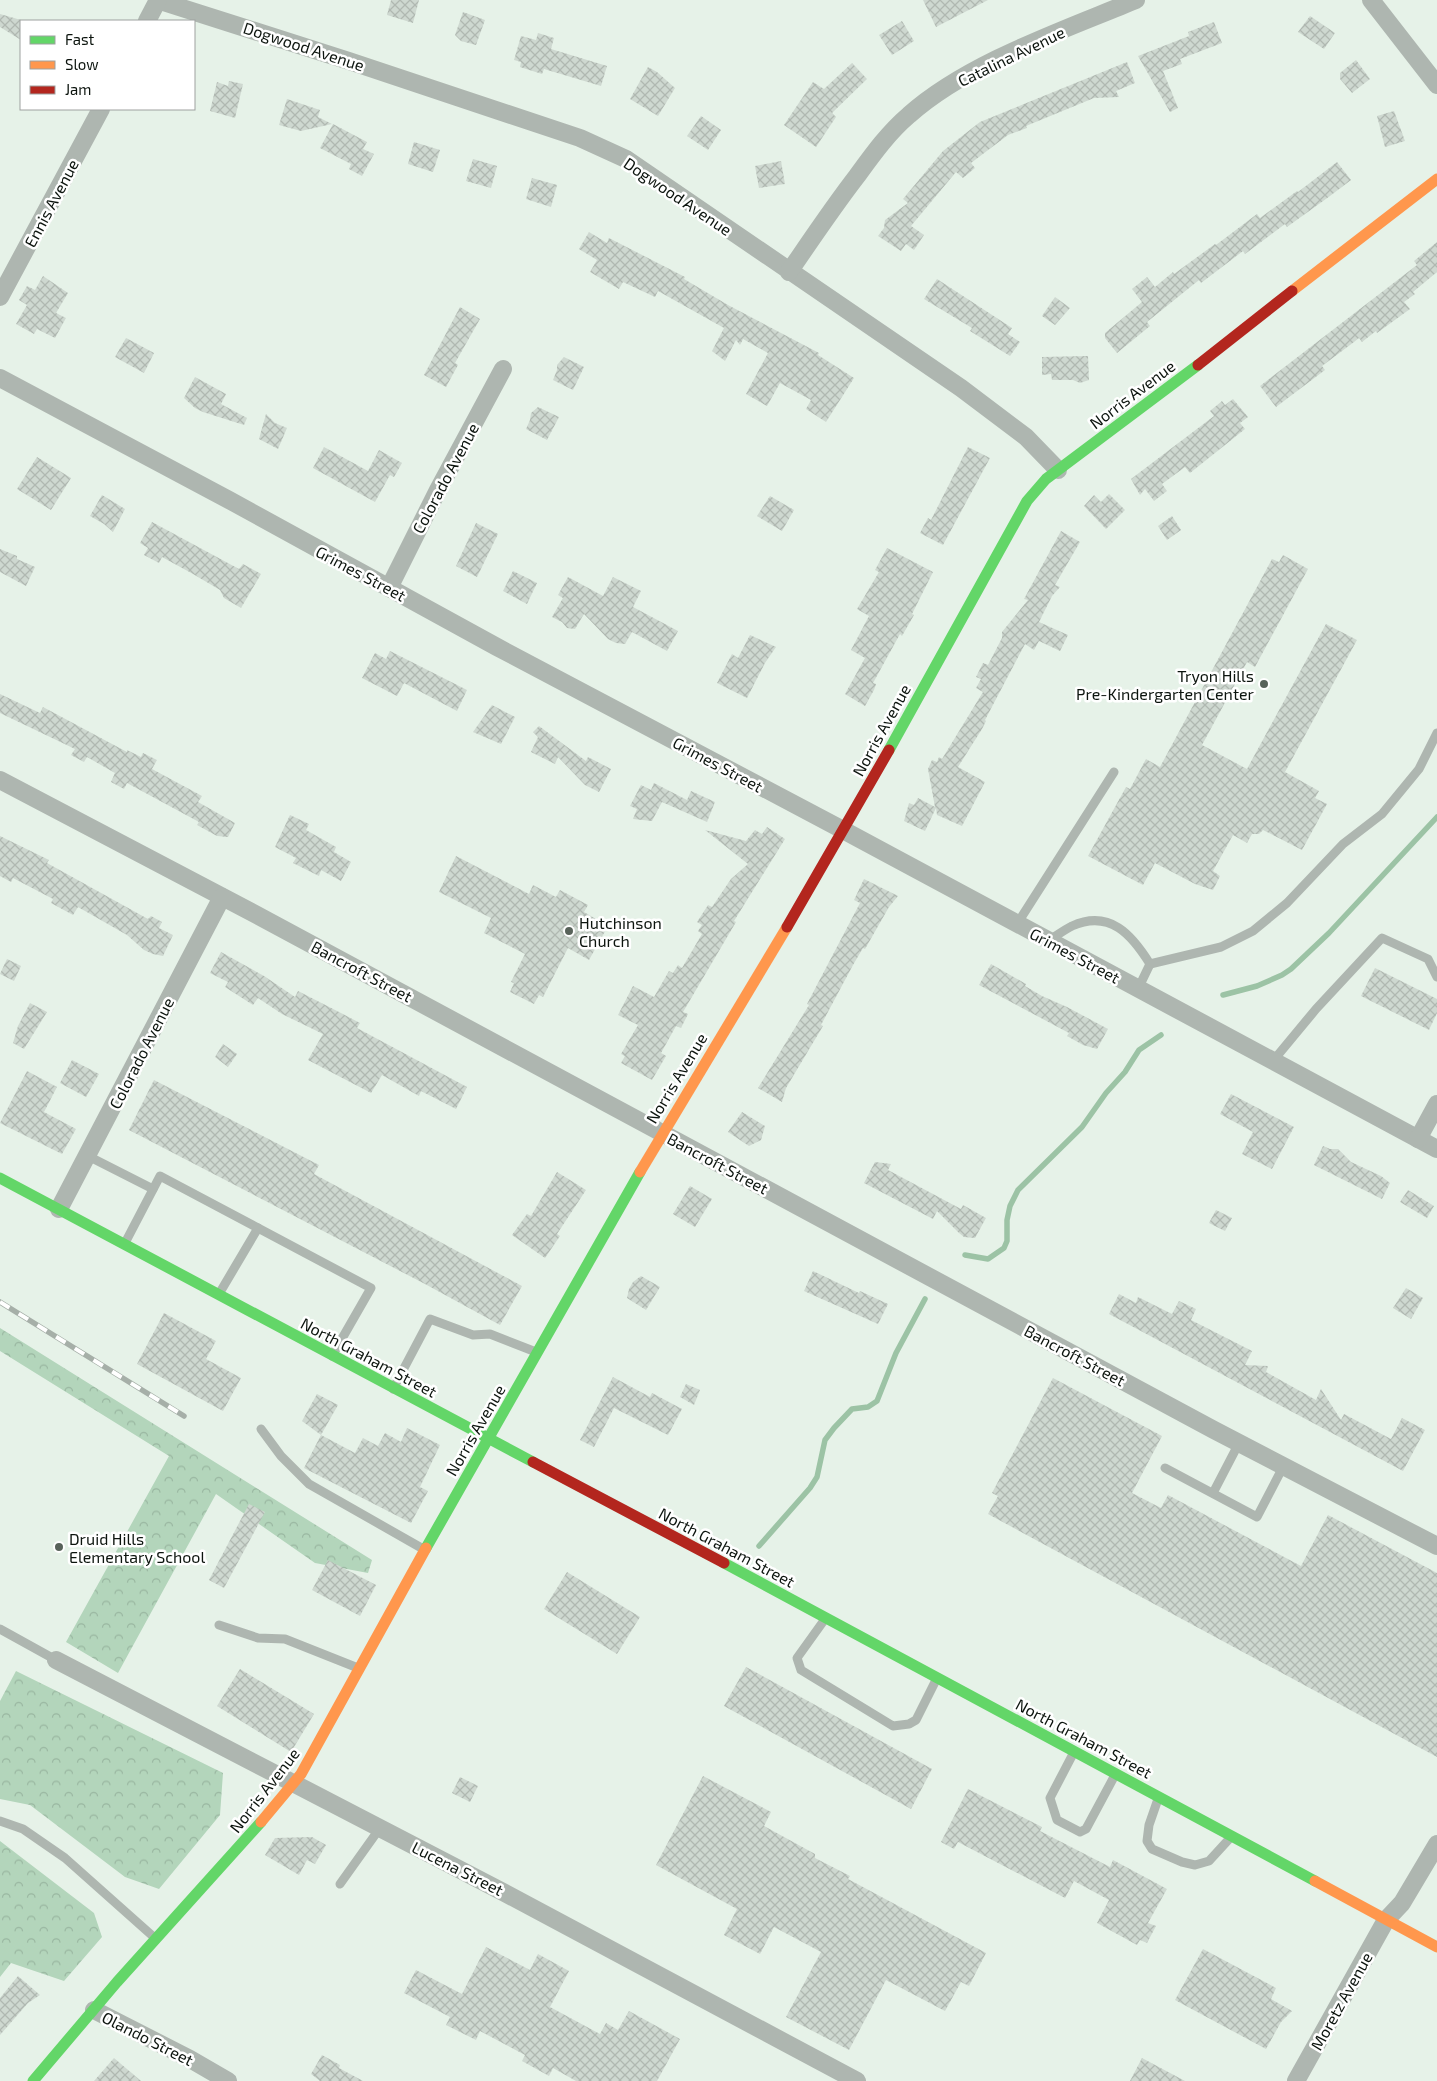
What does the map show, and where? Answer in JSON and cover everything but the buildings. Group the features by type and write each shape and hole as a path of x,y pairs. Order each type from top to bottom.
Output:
{"street":[{"name":"Dogwood Avenue","path":"158,0 349,60 580,138 638,166 789,272 961,388 1026,437 1058,470"},
{"path":"148,20 158,0"},
{"name":"Catalina Avenue","path":"789,272 880,144 909,114 984,65 1136,0"},
{"path":"1370,0 1437,86"},
{"name":"Ennis Avenue","path":"0,296 100,110"},
{"name":"Norris Avenue","path":"33,2081 156,1939 260,1824 301,1774 662,1132 768,960 843,830 1018,514 1046,479 1153,399 1437,179"},
{"name":"Colorado Avenue","path":"389,588 438,490 503,369"},
{"name":"Grimes Street","path":"0,378 489,643 843,830 1437,1149"},
{"name":"Bancroft Street","path":"0,780 662,1132 1283,1467 1437,1546"},
{"name":"Colorado Avenue","path":"60,1209 222,897"},
{"path":"1418,1139 1437,1104"},
{"name":"North Graham Street","path":"0,1178 219,1294 392,1389 692,1546 1437,1947"},
{"name":"Lucena Street","path":"56,1660 380,1828 857,2081"},
{"name":"Moretz Avenue","path":"1296,2081 1386,1920 1402,1903 1437,1844"},
{"name":"Olando Street","path":"94,2010 228,2081"}],"lane":[{"path":"1150,964 1221,947 1253,931 1287,903 1343,844 1382,814 1419,769 1437,733"},
{"path":"1017,924 1114,772"},
{"path":"1048,941 1072,926 1098,919 1118,927 1137,944 1150,964"},
{"path":"1273,1061 1316,1009 1382,938 1428,959 1437,977"},
{"path":"1138,989 1150,964"},
{"path":"88,1156 153,1189"},
{"path":"125,1244 160,1176 371,1288 332,1356"},
{"path":"219,1294 258,1228"},
{"path":"392,1389 430,1319 473,1335 490,1334 537,1353"},
{"path":"261,1429 281,1456 308,1484 426,1550"},
{"path":"1213,1493 1239,1443"},
{"path":"1165,1468 1257,1517 1283,1467"},
{"path":"825,1619 797,1658 801,1670 893,1726 909,1724 916,1720 938,1678"},
{"path":"219,1625 258,1638 285,1639 361,1668"},
{"path":"0,1629 56,1660"},
{"path":"1074,1752 1050,1798 1057,1820 1080,1832 1086,1829 1115,1773"},
{"path":"1159,1797 1149,1825 1147,1840 1152,1849 1182,1862 1195,1865 1209,1861 1232,1837"},
{"path":"0,1821 23,1829 64,1858 156,1939"},
{"path":"340,1884 380,1828"}],"green space":[{"path":"0,1328 372,1560 368,1573 315,1563 216,1494 118,1673 66,1642 169,1456 0,1351"},
{"path":"16,1671 223,1773 220,1815 159,1889 125,1877 30,1805 0,1799 0,1701"},
{"path":"0,1841 94,1913 102,1937 64,1981 11,1963 0,1977"}],"waterway":[{"path":"1223,995 1257,986 1291,969 1329,933 1437,817"},
{"path":"965,1255 988,1259 1004,1248 1007,1241 1007,1220 1010,1206 1018,1190 1082,1127 1106,1093 1125,1072 1139,1050 1161,1035"},
{"path":"759,1546 810,1488 817,1477 825,1440 834,1428 852,1409 868,1407 877,1401 896,1353 925,1299"}],"railway":[{"path":"0,1302 184,1416"}],"traffic: fast":[{"path":"889,750 1027,501 1046,479 1198,365"},
{"path":"426,1548 640,1172"},
{"path":"0,1178 533,1462"},
{"path":"724,1563 1315,1881"},
{"path":"33,2081 117,1982 261,1822"}],"traffic: slow":[{"path":"1292,291 1437,179"},
{"path":"640,1172 787,927"},
{"path":"261,1822 301,1774 426,1548"},
{"path":"1315,1881 1437,1947"}],"traffic: jam":[{"path":"1198,365 1292,291"},
{"path":"787,927 889,750"},
{"path":"533,1462 724,1563"}],"place":[{"name":"Tryon Hills Pre-Kindergarten Center","path":"1264,684"},
{"name":"Hutchinson Church","path":"569,931"},
{"name":"Druid Hills Elementary School","path":"59,1547"}]}
